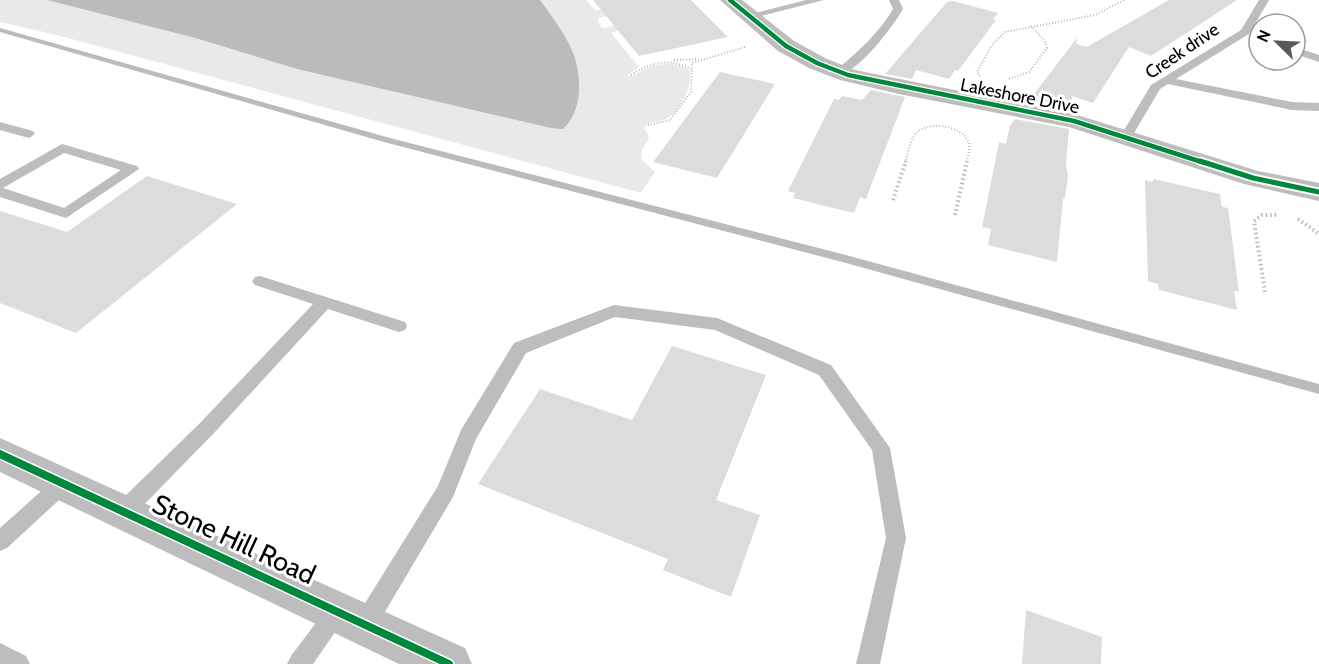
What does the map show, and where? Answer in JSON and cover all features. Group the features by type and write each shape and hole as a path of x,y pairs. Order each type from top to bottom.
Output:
{"street":[{"name":"Lakeshore Drive","path":"730,0 786,46 817,63 840,72 899,87 1074,121 1253,178 1319,192"},
{"name":"Stone Hill Road","path":"0,454 449,664"}],"lane":[{"path":"749,16 819,0"},
{"path":"840,72 862,55 894,17 898,9 894,0"},
{"name":"Creek drive","path":"1126,137 1155,87 1243,33 1264,0"},
{"path":"1243,33 1247,34"},
{"path":"1165,80 1292,106 1319,107"},
{"path":"0,126 29,134"},
{"path":"0,185 62,148 132,169 66,213 0,192"},
{"path":"260,281 399,326"},
{"path":"124,511 207,428 325,302"},
{"path":"299,664 351,618 446,490 468,436 520,348 614,311 717,324 825,370 881,448 896,538 868,664"},
{"path":"0,541 64,483"},
{"path":"0,654 18,664"}],"path":[{"path":"984,78 977,72 996,39 1005,32 1095,15 1125,0"},
{"path":"1004,79 1029,72 1045,52 1046,41 1030,26"},
{"path":"631,75 642,68 667,62 700,59 754,44"},
{"path":"648,125 666,122 674,117 691,92 692,63 700,59"},
{"path":"667,62 680,64 691,70"},
{"path":"893,200 914,135 926,126 951,128 966,137 970,146 955,214"},
{"path":"1265,292 1254,221 1262,215 1285,216"},
{"path":"1293,218 1307,223 1319,234"}],"shaded area":[{"path":"0,0 47,0 195,38 297,69 560,29 540,0 586,0 595,10 605,10 606,16 597,19 602,28 615,26 619,30 611,33 639,67 628,75 653,66 671,64 689,70 690,76 685,98 676,111 666,119 644,127 649,138 642,150 641,159 655,172 641,193 57,35 0,22"},
{"path":"47,0 540,0 562,32 573,54 579,76 578,100 570,121 563,129 551,128 297,69 195,38"}],"building":[{"path":"593,0 691,0 728,37 639,56"},
{"path":"1169,0 1237,0 1151,56 1129,47 1093,103 1072,96 1071,111 1028,102 1077,38 1076,44 1087,47"},
{"path":"953,1 998,13 993,19 996,20 958,71 955,70 949,79 916,70 912,79 885,74 947,2"},
{"path":"720,72 775,84 717,178 653,162"},
{"path":"871,90 905,97 866,199 860,197 854,213 793,198 795,193 788,191 834,99 839,100 842,96 862,100"},
{"path":"1015,119 1069,129 1066,164 1068,176 1063,199 1057,262 988,245 991,229 982,227 999,142 1006,144 1010,126"},
{"path":"147,176 237,204 76,333 0,303 0,211 67,232"},
{"path":"1153,179 1220,194 1222,207 1228,208 1239,292 1234,291 1237,310 1159,290 1158,284 1148,281 1145,180 1153,182"},
{"path":"672,346 766,375 716,500 760,515 731,597 663,570 668,559 478,484 540,389 632,420"},
{"path":"1026,610 1102,637 1101,664 1022,664"}],"waterway":[{"path":"0,30 387,140 846,259 1319,389"}],"cycle path":[{"path":"730,0 786,46 817,63 848,75 1074,121 1253,178 1319,192"},
{"path":"0,454 449,664"}]}
